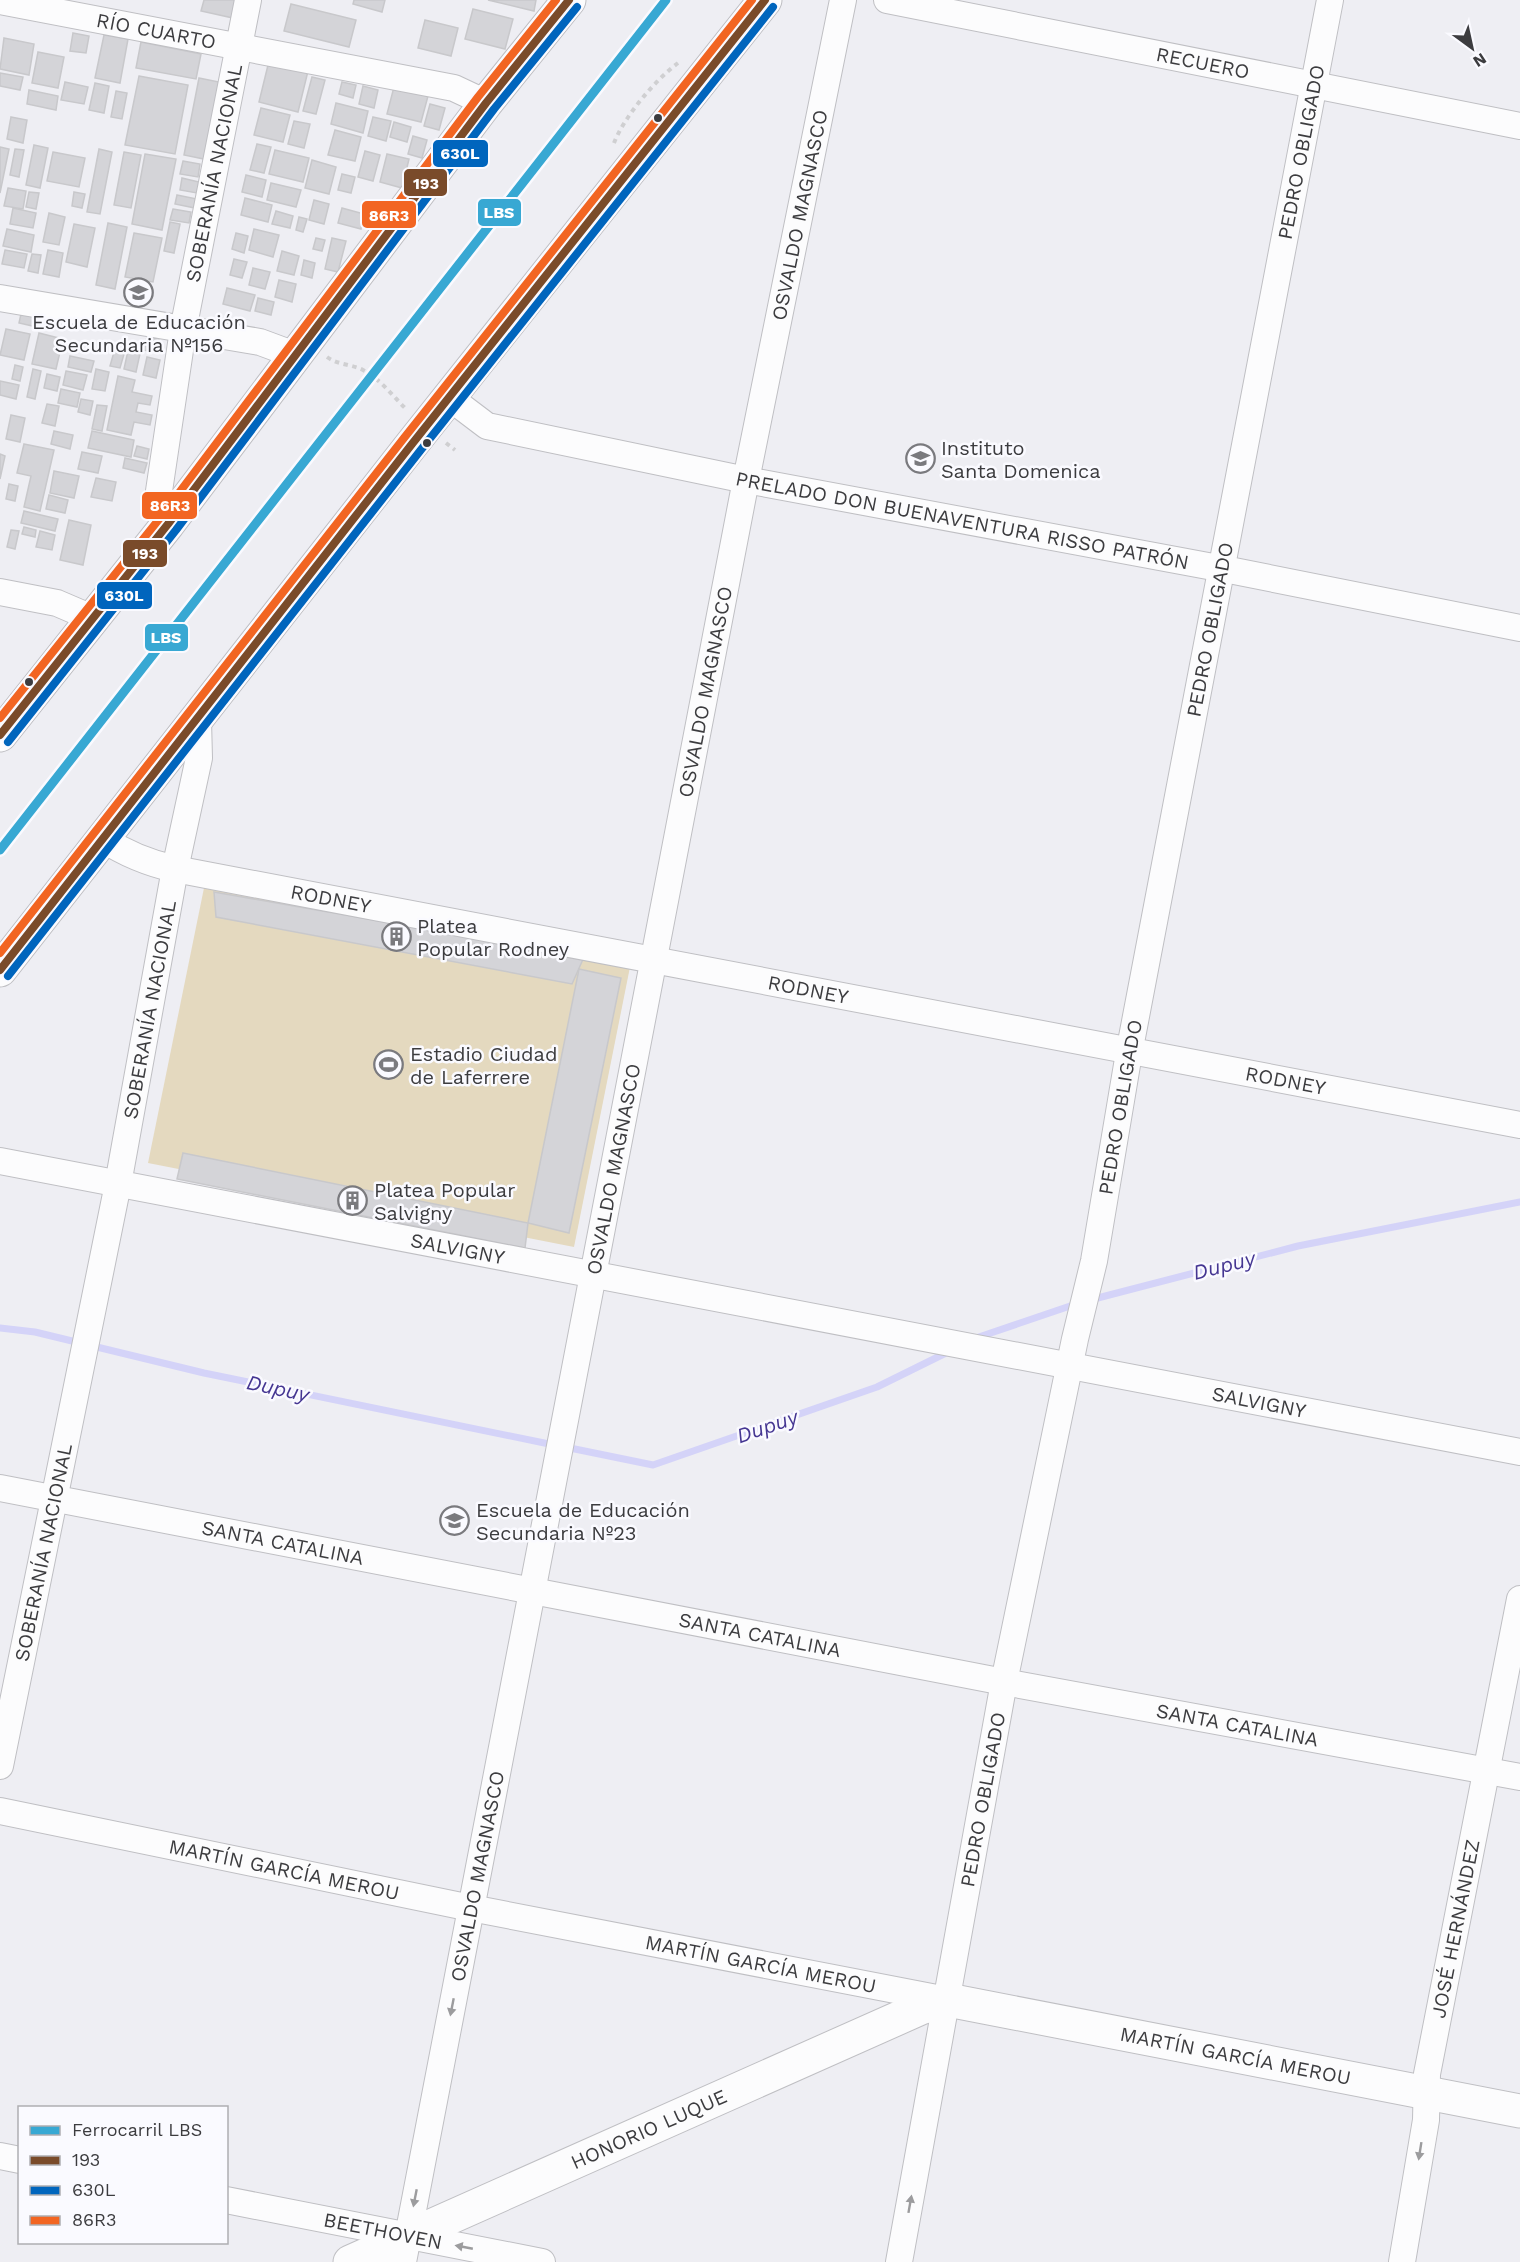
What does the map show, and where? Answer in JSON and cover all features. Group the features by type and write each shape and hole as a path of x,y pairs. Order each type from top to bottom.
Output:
{"main road":[{"path":"0,735 168,524 486,103 569,0"},
{"path":"0,970 765,0"},
{"name":"MARTÍN GARCÍA MEROU","path":"948,2000 1520,2111"},
{"name":"HONORIO LUQUE","path":"350,2262 405,2249 921,2008 948,2000"}],"street":[{"name":"SOBERANÍA NACIONAL","path":"168,524 159,491 183,330 248,0"},
{"name":"OSVALDO MAGNASCO","path":"405,2249 746,480 843,0"},
{"name":"RECUERO","path":"887,0 1520,126"},
{"name":"PEDRO OBLIGADO","path":"899,2262 1004,1682 1075,1339 1094,1261 1129,1053 1224,569 1312,86 1330,0"},
{"name":"RÍO CUARTO","path":"0,1 454,88 486,103"},
{"path":"0,298 300,349"},
{"name":"PRELADO DON BUENAVENTURA RISSO PATRÓN","path":"450,398 487,426 746,480 1224,569 1520,628"},
{"path":"0,592 57,603 92,618"},
{"name":"SOBERANÍA NACIONAL","path":"0,1766 77,1374 118,1184 175,869 199,758 198,720"},
{"name":"RODNEY","path":"103,839 123,852 148,863 175,869 1129,1053 1520,1125"},
{"name":"SALVIGNY","path":"0,1161 1520,1452"},
{"name":"SANTA CATALINA","path":"0,1488 1004,1682 1520,1777"},
{"name":"JOSÉ HERNÁNDEZ","path":"1402,2262 1426,2120 1427,2074 1520,1599"},
{"name":"MARTÍN GARCÍA MEROU","path":"0,1811 471,1908 948,2000"},
{"path":"0,2156 18,2160"},
{"name":"BEETHOVEN","path":"228,2201 405,2249 542,2262"}],"path":[{"path":"300,349 337,364 360,369 370,375 426,427 455,450"}],"shaded area":[{"name":"Estadio Ciudad de Laferrere","path":"205,883 630,967 574,1247 148,1163"}],"building":[{"path":"204,0 237,0 233,18 201,11"},
{"path":"354,0 385,0 382,12 353,4"},
{"path":"488,0 536,0 534,11"},
{"path":"291,4 356,20 349,47 284,31"},
{"path":"473,9 513,19 505,49 465,39"},
{"path":"425,20 458,28 451,56 418,48"},
{"path":"73,33 89,36 86,53 70,51"},
{"path":"104,35 128,39 120,83 95,78"},
{"path":"4,38 34,44 29,75 0,69"},
{"path":"141,42 201,54 196,79 136,68"},
{"path":"38,52 64,57 58,88 32,83"},
{"path":"269,61 308,71 298,112 259,102"},
{"path":"0,73 23,77 20,90 0,86"},
{"path":"139,76 188,85 175,154 125,145"},
{"path":"312,77 325,80 316,114 303,111"},
{"path":"199,78 219,82 204,159 184,155"},
{"path":"65,82 88,87 84,104 61,100"},
{"path":"342,82 356,85 353,98 339,94"},
{"path":"95,83 109,86 104,113 89,110"},
{"path":"363,86 378,90 374,108 359,104"},
{"path":"394,87 428,96 421,122 387,114"},
{"path":"29,90 58,96 56,110 27,104"},
{"path":"116,91 127,93 122,119 111,117"},
{"path":"336,103 368,111 363,133 331,124"},
{"path":"430,104 445,108 439,130 424,126"},
{"path":"261,108 290,115 283,142 254,135"},
{"path":"11,117 27,120 23,143 7,139"},
{"path":"373,117 391,121 386,141 368,136"},
{"path":"294,121 310,124 304,148 288,144"},
{"path":"394,122 411,127 407,142 390,137"},
{"path":"335,130 361,137 355,161 328,155"},
{"path":"413,136 427,140 422,158 408,154"},
{"path":"257,144 271,147 264,173 250,170"},
{"path":"34,145 48,148 40,188 26,185"},
{"path":"0,147 9,149 0,193"},
{"path":"15,149 24,150 19,177 10,175"},
{"path":"99,149 112,152 100,214 87,212"},
{"path":"275,150 309,158 303,182 269,174"},
{"path":"365,151 380,155 373,181 358,177"},
{"path":"53,152 85,158 79,187 47,181"},
{"path":"124,152 141,155 131,208 114,205"},
{"path":"145,154 176,159 162,230 132,224"},
{"path":"387,154 409,159 402,188 380,182"},
{"path":"312,160 336,167 329,194 305,188"},
{"path":"183,161 200,164 198,177 180,174"},
{"path":"342,174 355,177 351,193 338,190"},
{"path":"246,175 266,180 262,197 242,192"},
{"path":"182,178 199,182 197,193 180,190"},
{"path":"271,183 301,190 296,207 267,200"},
{"path":"8,188 26,191 23,209 4,206"},
{"path":"29,192 39,193 36,209 26,207"},
{"path":"74,192 85,194 82,208 72,206"},
{"path":"177,195 197,199 195,208 175,204"},
{"path":"245,198 272,205 268,222 241,215"},
{"path":"314,200 329,204 324,224 309,220"},
{"path":"13,208 36,213 33,228 10,224"},
{"path":"342,208 364,214 361,229 338,223"},
{"path":"173,209 191,212 189,223 170,220"},
{"path":"276,211 293,216 290,228 272,224"},
{"path":"49,213 65,217 59,245 43,242"},
{"path":"299,217 307,219 303,232 296,230"},
{"path":"170,222 180,224 174,253 164,251"},
{"path":"108,223 127,227 115,289 96,285"},
{"path":"74,224 95,228 87,267 66,262"},
{"path":"7,229 34,235 31,252 3,246"},
{"path":"254,229 279,235 273,257 249,250"},
{"path":"134,233 162,238 153,282 125,277"},
{"path":"236,233 248,236 244,253 232,249"},
{"path":"316,238 325,240 322,251 313,249"},
{"path":"332,238 346,241 338,272 325,269"},
{"path":"5,250 27,254 24,268 2,264"},
{"path":"48,250 63,253 59,277 43,274"},
{"path":"282,251 299,256 294,275 277,271"},
{"path":"32,254 41,255 38,273 28,271"},
{"path":"234,259 247,262 242,278 230,275"},
{"path":"304,260 315,263 312,278 301,275"},
{"path":"253,268 270,272 265,289 249,285"},
{"path":"279,280 296,284 292,302 275,297"},
{"path":"227,288 255,295 250,311 223,304"},
{"path":"258,298 274,302 271,315 255,311"},
{"path":"21,314 39,318 37,327 19,323"},
{"path":"6,329 30,334 24,360 0,355"},
{"path":"39,333 63,339 56,369 32,364"},
{"path":"147,337 159,339 156,353 144,350"},
{"path":"129,346 141,349 136,372 124,369"},
{"path":"114,352 124,354 120,368 110,366"},
{"path":"70,356 94,361 91,372 68,367"},
{"path":"147,357 160,360 156,378 143,375"},
{"path":"15,365 23,367 20,381 12,379"},
{"path":"33,369 41,371 35,399 27,397"},
{"path":"96,369 109,372 105,391 92,389"},
{"path":"66,371 87,375 83,390 63,385"},
{"path":"47,374 60,377 57,391 44,388"},
{"path":"118,376 135,380 132,392 152,396 150,405 138,403 136,412 152,415 150,425 134,422 131,435 107,430"},
{"path":"0,381 19,385 16,399 0,395"},
{"path":"61,389 80,393 77,407 58,403"},
{"path":"81,399 93,401 90,415 78,412"},
{"path":"47,404 59,406 55,426 42,423"},
{"path":"97,405 107,406 102,431 92,429"},
{"path":"11,415 25,418 20,442 6,439"},
{"path":"54,431 73,435 70,449 51,444"},
{"path":"92,431 134,440 131,457 88,448"},
{"path":"24,444 54,450 40,511 24,507 31,476 17,473"},
{"path":"137,446 149,449 147,459 134,456"},
{"path":"82,452 102,456 98,473 78,469"},
{"path":"0,454 5,456 0,479"},
{"path":"125,458 147,463 144,473 123,468"},
{"path":"54,471 79,476 74,498 50,493"},
{"path":"96,478 116,482 112,501 91,497"},
{"path":"9,484 18,486 15,501 6,499"},
{"path":"49,495 68,500 65,513 46,509"},
{"path":"24,511 58,519 55,531 21,523"},
{"path":"69,520 91,525 83,565 60,560"},
{"path":"24,527 36,530 35,537 22,534"},
{"path":"11,530 19,531 15,549 7,547"},
{"path":"40,531 55,535 52,550 36,547"},
{"name":"Platea Popular Rodney","path":"214,892 584,957 572,984 216,917"},
{"path":"579,969 621,978 569,1233 528,1223"},
{"name":"Platea Popular Salvigny","path":"183,1153 528,1223 525,1248 177,1179"}],"waterway":[{"name":"Dupuy","path":"1090,1300 1298,1246 1520,1202"},
{"name":"Dupuy","path":"973,1339 1076,1304"},
{"name":"Dupuy","path":"0,1328 35,1332 204,1373 554,1445"},
{"name":"Dupuy","path":"565,1447 653,1465 877,1387 950,1351"}],"rail line":[{"name":"LBS","path":"0,850 666,0"}],"transit line":[{"name":"86R3","path":"0,718 160,518 478,97 556,0"},
{"name":"193","path":"0,735 168,524 486,103 569,0"},
{"name":"86R3","path":"0,953 404,438 752,0"},
{"name":"193","path":"0,970 412,444 765,0"},
{"name":"630L","path":"8,742 176,530 494,109 577,7"},
{"name":"630L","path":"8,976 420,451 773,7"}],"place":[{"name":"Escuela de Educación Secundaria Nº156","path":"139,292"},
{"name":"Instituto Santa Domenica","path":"920,459"},
{"name":"Platea Popular Rodney","path":"396,937"},
{"name":"Estadio Ciudad de Laferrere","path":"389,1065"},
{"name":"Platea Popular Salvigny","path":"353,1201"},
{"name":"Escuela de Educación Secundaria Nº23","path":"455,1521"}]}
